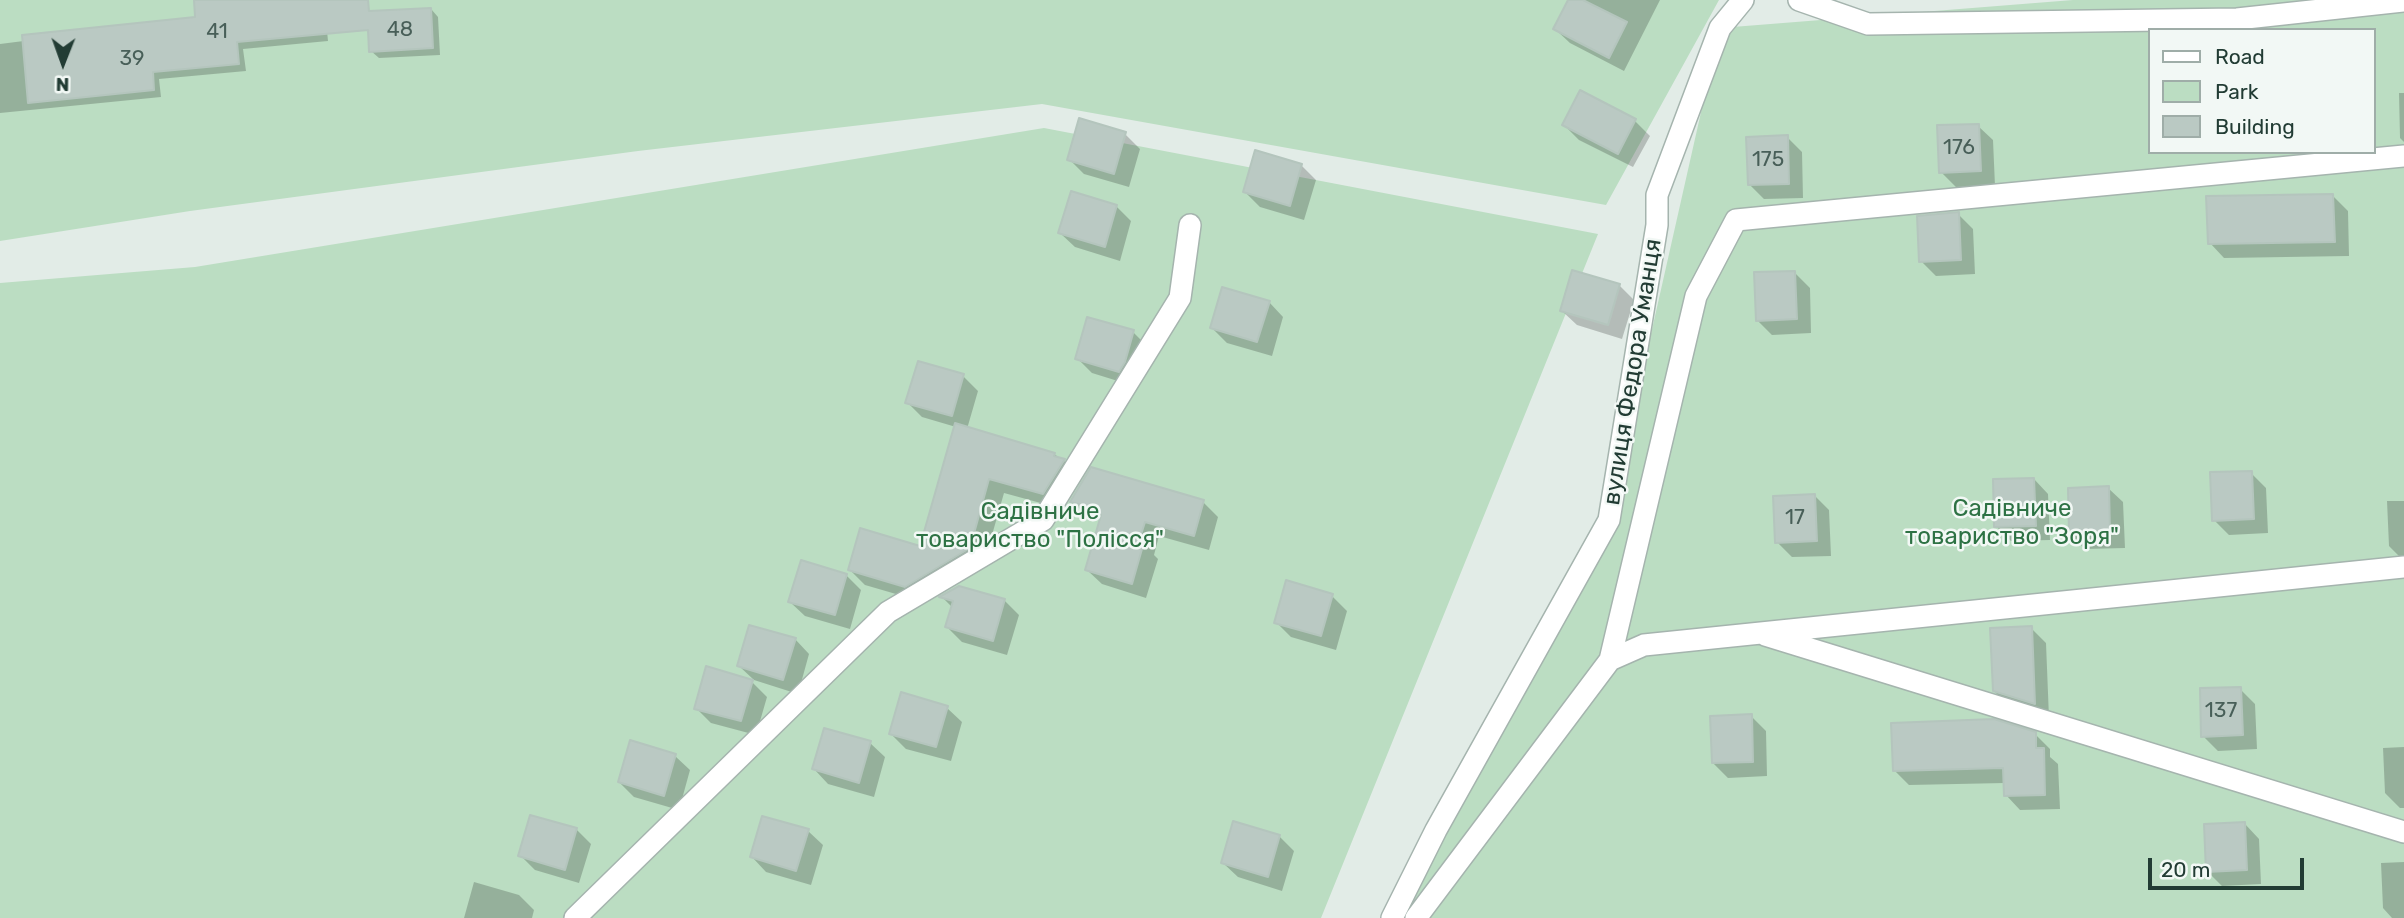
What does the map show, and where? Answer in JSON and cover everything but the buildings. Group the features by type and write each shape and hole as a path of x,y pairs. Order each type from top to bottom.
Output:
{"street":[{"name":"вулиця Федора Уманця","path":"1392,918 1436,830 1609,520 1657,225 1657,195 1720,27 1744,0"},
{"path":"1799,0 1868,24 2237,19 2404,1"},
{"path":"1416,918 1611,660 1696,296 1736,220 2404,156"},
{"path":"575,918 888,612 1043,520 1181,298 1190,225"},
{"path":"1611,660 1644,645 2404,567"},
{"path":"1757,633 2404,832"}],"green space":[{"path":"0,0 1719,0 1606,205 1042,104 638,151 190,211 0,241"},
{"name":"Садівниче товариство \"Зоря\"","path":"2073,0 2404,0 2404,918 1397,918 1609,520 1720,28"},
{"name":"Садівниче товариство \"Полісся\"","path":"1044,128 1598,234 1321,918 0,918 0,283 195,267"}]}
